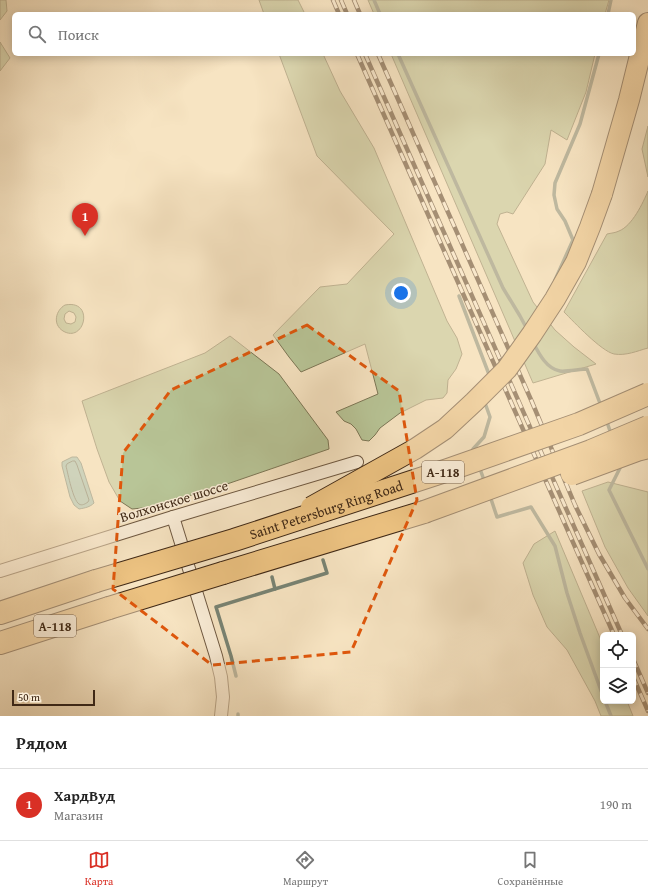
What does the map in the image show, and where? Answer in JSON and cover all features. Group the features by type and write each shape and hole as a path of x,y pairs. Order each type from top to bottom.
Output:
{"highway":[{"name":"Saint Petersburg Ring Road","path":"0,613 96,581 234,540 448,470 578,424 648,394"},
{"name":"Saint Petersburg Ring Road","path":"0,643 109,608 424,512 591,451 648,427"},
{"path":"424,512 539,486 637,450 648,448"}],"main road":[{"path":"234,540 311,507 415,449 445,429 507,369 555,299 576,262 602,194 629,100 648,23"}],"street":[{"name":"Волхонское шоссе","path":"0,571 357,462"},
{"path":"173,517 216,656 221,677 223,697 221,716"}],"highlighted area":[{"path":"307,325 399,391 417,500 351,652 212,665 113,589 123,453 171,390"}],"green space":[{"path":"0,0 6,0 7,11 0,20"},
{"path":"259,0 298,0 304,12 263,12"},
{"path":"368,0 609,0 606,12 373,12"},
{"path":"0,42 10,58 0,71"},
{"path":"280,56 324,56 340,91 374,148 447,321 457,338 462,354 456,369 448,380 447,393 443,398 426,400 400,413 380,428 369,441 362,440 356,429 351,424 344,421 336,412 378,394 365,344 301,372 273,335 320,287 347,284 394,234 317,156"},
{"path":"392,56 595,56 586,92 567,140 551,130 545,164 513,214 507,212 500,214 497,224 533,302 555,330 596,364 533,383"},
{"path":"648,126 648,177 642,149"},
{"path":"648,191 648,348 627,354 614,354 602,348 564,312 607,234 619,231 633,219"},
{"path":"65,305 74,305 80,308 84,321 77,332 71,333 63,331 57,325 56,317","holes":["69,311 74,313 76,317 75,322 71,324 66,323 64,319 65,314"]},
{"path":"230,336 279,374 328,440 329,449 230,483 153,507 132,509 120,501 109,482 82,401 205,353"},
{"path":"608,482 648,492 648,616 628,588 605,547 582,491"},
{"path":"555,531 600,638 600,704 628,704 633,716 601,716 595,701 567,650 547,627 533,595 523,563 534,544"}],"water":[{"path":"72,457 77,457 81,463 94,503 79,509 74,505 70,497 62,466 62,462"}],"waterway":[{"path":"374,0 379,12"},
{"path":"608,12 611,0"},
{"path":"399,56 503,288 527,329"},
{"path":"555,280 573,240 565,221 557,209 554,195 555,183 580,124 598,56"},
{"path":"459,296 490,377"},
{"path":"534,344 547,364 555,370 562,371 587,369 601,406"},
{"path":"475,453 473,449 484,437 490,417 485,403 486,401"},
{"path":"606,419 611,434"},
{"path":"622,464 609,490 648,569"},
{"path":"479,466 485,483"},
{"path":"490,496 497,517 531,507 555,546 567,593 600,688"},
{"path":"236,676 216,607 327,573 323,560"},
{"path":"272,577 275,589"},
{"path":"606,704 611,716"}],"railway":[{"path":"333,0 338,12"},
{"path":"341,0 346,12"},
{"path":"354,0 359,12"},
{"path":"358,56 613,632"},
{"path":"366,56 621,632"},
{"path":"379,56 532,402 575,505 599,554 625,598 648,629"},
{"path":"636,666 648,693"},
{"path":"636,684 648,711"}],"place":[{"name":"ХардВуд","path":"85,236"}]}
